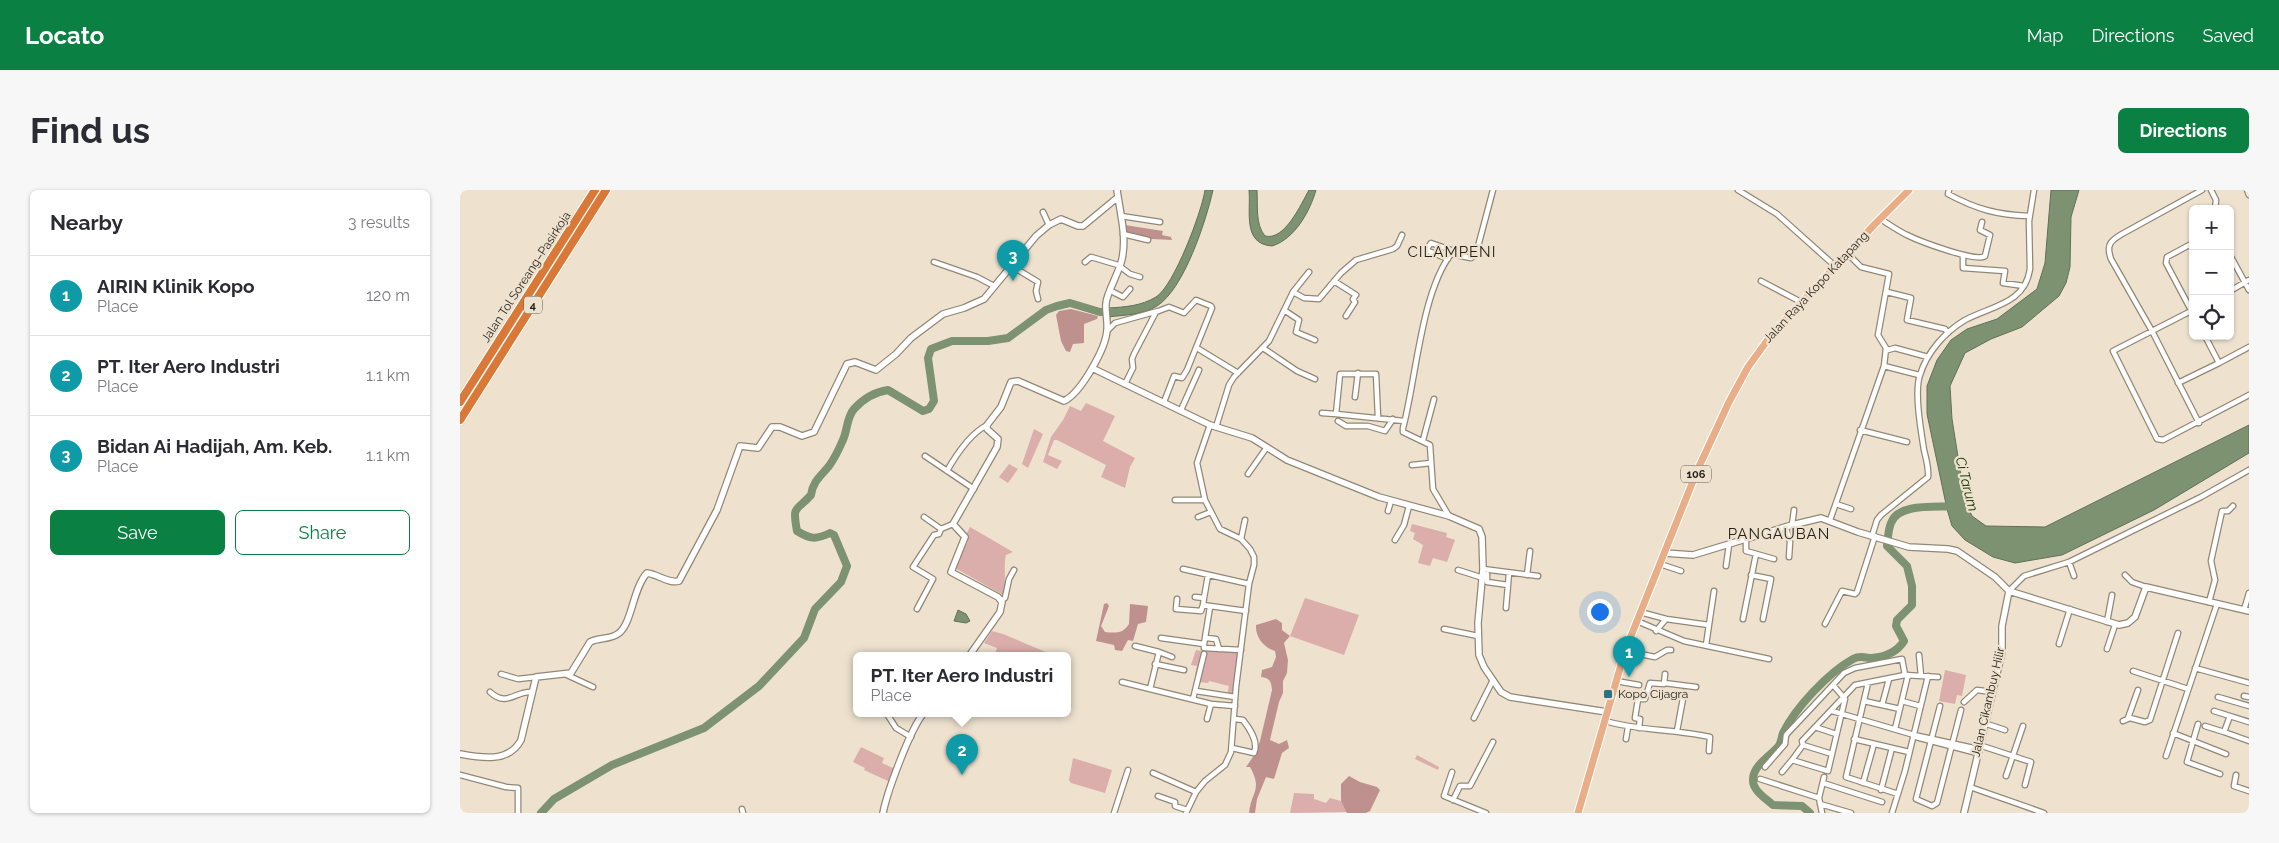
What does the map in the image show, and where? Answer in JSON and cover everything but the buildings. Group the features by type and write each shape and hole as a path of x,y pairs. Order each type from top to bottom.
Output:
{"highway":[{"name":"Jalan Tol Soreang–Pasirkoja","path":"460,402 595,190"},
{"name":"Jalan Tol Soreang–Pasirkoja","path":"460,420 606,190"},
{"path":"460,398 468,390"}],"main road":[{"name":"Jalan Raya Kopo Katapang","path":"1578,813 1625,651 1664,553 1729,402 1759,350 1801,302 1909,190"}],"street":[{"path":"1449,516 1433,487 1431,447 1423,440 1404,432 1404,421 1429,308 1448,259 1451,254 1471,258 1476,254 1494,190"},
{"path":"1738,190 1764,204 1777,214 1835,266"},
{"path":"1949,190 1948,194 1974,208 1995,213 2029,216"},
{"path":"1825,624 1842,591 1854,594 1857,592 1877,520 1928,476 1922,437 1919,376 1928,356 1948,332 1966,320 2009,302 2024,286 2030,269 2029,216 2034,190"},
{"path":"2199,423 2152,331 2111,259 2108,246 2111,241 2122,234 2202,190"},
{"path":"2211,190 2216,200 2215,205"},
{"path":"2246,190 2249,195"},
{"path":"947,471 980,428 987,425 998,412 1009,386 1014,381 1064,401 1073,394 1092,368 1101,350 1107,331 1106,304 1120,266 1123,234 1117,193"},
{"path":"501,674 518,679 571,673 590,642 614,637 622,631 638,587 647,574 654,574 674,582 681,578 716,510 740,446 758,448 772,427 780,427 802,436 814,432 847,364 855,362 876,370 896,354 911,338 943,314 977,303 987,296 1036,236 1049,225 1061,220 1083,226 1117,193"},
{"path":"1043,212 1049,225"},
{"path":"1121,216 1160,222"},
{"path":"1880,219 1913,238 1963,255 1984,258 1990,235 1980,230 1982,222"},
{"path":"1123,234 1148,240"},
{"path":"1293,292 1304,298 1317,300 1356,260 1385,252 1397,246 1402,235"},
{"path":"1448,259 1426,250 1431,243 1451,250 1456,255"},
{"path":"2189,245 2167,257 2166,263 2189,305"},
{"path":"1830,520 1884,366 1886,348 1878,335 1888,292 1889,274 1861,267 1847,254"},
{"path":"1963,255 1963,268 2005,271 2003,283 2024,286"},
{"path":"1085,262 1091,257 1120,266 1130,274 1140,277"},
{"path":"934,262 976,277 994,286"},
{"path":"2234,262 2247,282 2249,290"},
{"path":"1010,266 1038,282 1036,292 1038,299"},
{"path":"1158,796 1176,802 1175,806 1186,812 1196,792 1205,781 1226,764 1232,748 1235,697 1254,557 1241,539 1222,531 1205,500 1197,463 1230,385 1238,373 1263,348 1275,332 1293,292 1309,272"},
{"path":"1334,281 1356,294 1353,299 1355,303 1346,316"},
{"path":"1761,281 1801,302"},
{"path":"2234,288 2247,282"},
{"path":"1111,291 1123,297 1130,289"},
{"path":"1888,292 1911,298 1907,320 1948,332"},
{"path":"1125,384 1133,368 1132,359 1134,354 1152,318 1159,311 1169,307 1182,313 1186,312 1198,299 1212,306 1197,348 1182,378 1174,376 1164,402"},
{"path":"1107,331 1115,323 1138,318 1154,310 1159,311"},
{"path":"1284,310 1299,320 1296,332 1315,340"},
{"path":"2189,312 2116,348 2113,354 2157,439 2164,440 2249,396"},
{"path":"2207,340 2219,363"},
{"path":"2178,383 2249,347"},
{"path":"1197,348 1238,373"},
{"path":"1263,348 1296,371 1315,379"},
{"path":"1886,348 1889,350 1895,348 1928,356"},
{"path":"1884,366 1919,376"},
{"path":"1092,368 1213,426 1247,436 1287,460 1391,501 1449,516 1478,528 1481,532 1484,574 1478,636 1480,658 1493,680 1503,694 1510,697 1607,712"},
{"path":"1181,410 1199,370"},
{"path":"1336,414 1339,375 1341,373 1358,373 1376,375 1378,417"},
{"path":"1355,397 1358,373"},
{"path":"1423,440 1434,399"},
{"path":"1322,413 1404,421"},
{"path":"1338,422 1346,426 1368,426 1385,431 1390,427 1393,419"},
{"path":"917,609 933,579 913,567 927,545 942,529 953,524 998,443 997,438 987,429 987,425"},
{"path":"1860,430 1908,442"},
{"path":"1248,474 1264,445"},
{"path":"925,456 974,489"},
{"path":"1412,465 1431,463"},
{"path":"2009,591 2024,576 2069,562 2208,494 2249,470"},
{"path":"1175,500 1205,500"},
{"path":"1388,511 1391,501"},
{"path":"1836,504 1851,508"},
{"path":"1395,540 1404,525 1409,506"},
{"path":"2209,602 2215,580 2211,561 2222,512 2233,506"},
{"path":"1792,525 1794,510"},
{"path":"1198,517 1211,512"},
{"path":"924,517 942,529"},
{"path":"1664,553 1693,555 1817,518 1830,520 1888,542 1916,548 1957,551 1995,577 2009,591 2115,625 2122,625 2133,619 2146,587"},
{"path":"1241,539 1245,520"},
{"path":"953,524 966,537 951,572 1002,600"},
{"path":"1786,528 1790,542 1789,558"},
{"path":"1746,539 1745,550 1774,559"},
{"path":"1726,566 1729,545"},
{"path":"1527,575 1530,552"},
{"path":"1743,619 1756,554"},
{"path":"2069,562 2074,576"},
{"path":"1660,564 1681,571"},
{"path":"1183,569 1249,584"},
{"path":"972,652 1000,612 1009,579 1014,570"},
{"path":"1458,570 1484,574 1509,573 1538,576"},
{"path":"1506,608 1509,573"},
{"path":"1484,574 1487,582 1508,585"},
{"path":"1177,599 1176,609 1201,611 1208,575"},
{"path":"1751,575 1771,579 1763,619"},
{"path":"2125,575 2132,582 2146,587 2246,610 2249,593"},
{"path":"1706,646 1714,591"},
{"name":"Jalan Cikambuy Hilir","path":"1964,813 2002,650 2002,627 2009,591"},
{"path":"2107,622 2112,595"},
{"path":"1195,597 1204,598"},
{"path":"2166,756 2216,604"},
{"path":"1203,606 1246,611"},
{"path":"1210,607 1204,648 1241,650"},
{"path":"2059,644 2070,609"},
{"path":"1640,612 1666,619 1709,625"},
{"path":"1656,631 1666,619"},
{"path":"1637,620 1656,631 1684,641 1769,659"},
{"path":"2107,649 2115,625"},
{"path":"1444,629 1478,636"},
{"path":"2138,690 2126,720 2149,721 2178,633"},
{"path":"1161,638 1205,641 1216,639 1219,649"},
{"path":"1134,646 1172,657"},
{"path":"1625,651 1654,657 1664,651 1671,650"},
{"path":"1150,689 1159,652"},
{"path":"1193,699 1204,654"},
{"path":"1919,656 1921,676"},
{"path":"1765,767 1785,744 1786,735 1833,684 1851,669 1902,659 1907,675 1895,729"},
{"path":"1155,664 1184,670"},
{"path":"2195,668 2249,683"},
{"path":"2133,672 2188,688"},
{"path":"567,674 593,687"},
{"path":"1664,684 1665,674"},
{"path":"1782,772 1803,745 1802,739 1832,711 1854,685 1907,675 1938,677"},
{"path":"1892,813 1928,676"},
{"path":"460,754 490,758 516,749 521,740 536,678"},
{"path":"1882,705 1889,679"},
{"path":"1474,718 1493,680"},
{"path":"1616,681 1639,685"},
{"path":"1122,682 1211,704 1235,706"},
{"path":"1639,728 1640,719 1635,718 1638,699 1645,699 1650,683 1696,687"},
{"path":"1868,683 1846,777 1898,794"},
{"path":"1792,760 1827,772 1842,714 1844,696 1833,684"},
{"path":"1964,702 1977,690 1992,692"},
{"path":"1196,691 1235,697"},
{"path":"490,692 501,698 511,699 523,692 532,692"},
{"path":"1676,731 1684,693"},
{"path":"2218,697 2249,706"},
{"path":"1864,701 1900,709"},
{"path":"1902,701 1920,706"},
{"path":"1207,720 1211,704"},
{"path":"1940,706 1916,799 1931,806 1937,803 1961,710"},
{"path":"1832,711 1914,734 1916,737 2012,756 2032,763 2025,784"},
{"path":"2214,711 2249,722"},
{"path":"2224,732 2230,716"},
{"path":"890,717 896,728 911,737"},
{"path":"883,813 887,794 915,725 921,717"},
{"path":"1232,748 1254,753 1256,749 1253,736 1244,722 1235,719"},
{"path":"1604,721 1628,727 1676,731 1710,737 1708,751"},
{"path":"1984,723 2005,730"},
{"path":"2198,724 2188,763 2220,774"},
{"path":"2006,776 2023,726"},
{"path":"2205,726 2249,741"},
{"path":"1626,739 1628,727"},
{"path":"1815,727 1836,734"},
{"path":"2173,734 2226,754"},
{"path":"1854,739 1909,752"},
{"path":"1453,800 1460,786 1470,786 1493,742"},
{"path":"1863,783 1874,744"},
{"path":"1803,745 1832,754"},
{"path":"1881,790 1892,748"},
{"path":"1114,813 1128,770"},
{"path":"1452,772 1444,796 1486,813"},
{"path":"1152,773 1196,792"},
{"path":"460,775 506,787 518,788 518,813"},
{"path":"2236,775 2234,786 2249,791"},
{"path":"1822,813 1819,798 1824,777"},
{"path":"1760,779 1819,798"},
{"path":"1823,783 1882,802"},
{"path":"1970,787 2044,813"},
{"path":"1820,804 1851,813"}],"shaded area":[{"path":"1205,190 1213,190 1199,236 1185,270 1167,297 1157,306 1145,311 1108,317 1108,308 1139,304 1156,297 1163,290 1179,264 1199,214"},
{"path":"1249,190 1257,190 1260,226 1265,236 1272,236 1286,227 1309,190 1316,190 1306,215 1294,231 1288,237 1272,246 1262,244 1252,233 1249,216"},
{"path":"2051,190 2079,190 2071,217 2070,267 2066,283 2059,296 2022,327 1991,339 1965,353 1950,386 1952,419 1965,501 1972,516 1986,526 2045,527 2249,425 2249,453 2154,510 2062,555 2015,563 1993,557 1965,540 1952,526 1927,414 1927,386 1937,360 1951,340 1967,329 1997,319 2037,289 2045,263"},
{"path":"1125,225 1163,231 1162,235 1171,237 1172,240 1152,239 1125,233"},
{"path":"1071,309 1098,316 1097,319 1084,324 1084,343 1073,344 1070,352 1066,351 1061,341 1056,315 1059,311"},
{"path":"1086,403 1115,416 1103,441 1135,458 1130,467 1125,488 1101,477 1106,465 1057,440 1054,440 1048,455 1062,461 1057,469 1043,462 1051,437 1070,406 1081,411"},
{"path":"1034,429 1043,434 1028,468 1022,464"},
{"path":"1009,464 1018,469 1008,483 999,477"},
{"path":"1412,524 1447,533 1446,537 1455,540 1447,562 1433,558 1430,566 1418,563 1423,545 1413,539 1415,533 1410,531"},
{"path":"970,527 1013,552 1006,555 1003,595 955,568 968,541 966,535"},
{"path":"1305,598 1359,615 1344,655 1290,636"},
{"path":"1107,603 1109,606 1101,626 1105,632 1118,632 1127,627 1129,624 1130,604 1148,606 1146,622 1138,624 1133,641 1128,640 1122,651 1115,650 1114,645 1096,641 1104,604"},
{"path":"958,610 966,614 970,621 966,623 954,621"},
{"path":"1276,619 1282,623 1282,630 1290,636 1284,643 1288,660 1287,673 1283,681 1283,693 1270,740 1279,744 1287,740 1289,748 1282,753 1274,779 1266,777 1257,799 1255,813 1249,813 1256,781 1250,767 1246,767 1255,754 1260,741 1272,690 1270,680 1261,677 1262,670 1272,667 1276,657 1275,651 1267,647 1259,638 1256,625"},
{"path":"992,631 1046,652 996,652 997,648 984,643"},
{"path":"1209,647 1240,650 1233,696 1227,694 1229,686 1209,681 1208,683 1199,682 1201,677 1195,675 1197,666 1191,665 1196,650 1208,652"},
{"path":"1945,670 1966,675 1962,696 1957,695 1955,704 1939,701"},
{"path":"861,747 884,758 882,763 895,769 890,782 864,770 865,768 853,762"},
{"path":"1417,755 1439,767 1438,770 1415,759"},
{"path":"1073,758 1112,770 1105,793 1071,783 1069,780"},
{"path":"1349,776 1380,790 1370,811 1366,813 1347,813 1341,801 1341,784"},
{"path":"1294,793 1314,794 1314,799 1326,803 1330,798 1341,801 1348,812 1290,813"}],"waterway":[{"path":"541,813 554,799 612,765 704,728 759,686 804,638 815,609 841,582 847,566 834,535 830,533 813,538 802,534 797,531 795,512 811,495 815,482 833,460 844,438 851,413 858,405 874,394 888,390 923,411 929,409 934,401 928,358 931,349 952,341 988,341 1008,338 1046,310 1070,303 1100,312 1113,312"},
{"path":"1810,813 1802,806 1773,805 1755,787 1753,783 1754,774 1762,762 1778,747 1783,733 1796,712 1833,673 1856,658 1872,658 1886,655 1898,648 1904,641 1896,626 1897,620 1912,605 1912,586 1907,566 1887,546 1890,526 1895,516 1910,509 1920,507 1956,506"}],"place":[{"name":"Bidan Ai Hadijah, Am. Keb.","path":"1013,281"},
{"name":"AIRIN Klinik Kopo","path":"1629,677"},
{"name":"Kopo Cijagra","path":"1608,694"},
{"name":"PT. Iter Aero Industri","path":"962,775"}],"district":[{"name":"CILAMPENI","path":"1452,252"},
{"name":"PANGAUBAN","path":"1779,534"}],"water label":[{"name":"Ci Tarum","path":"1967,484"}]}
